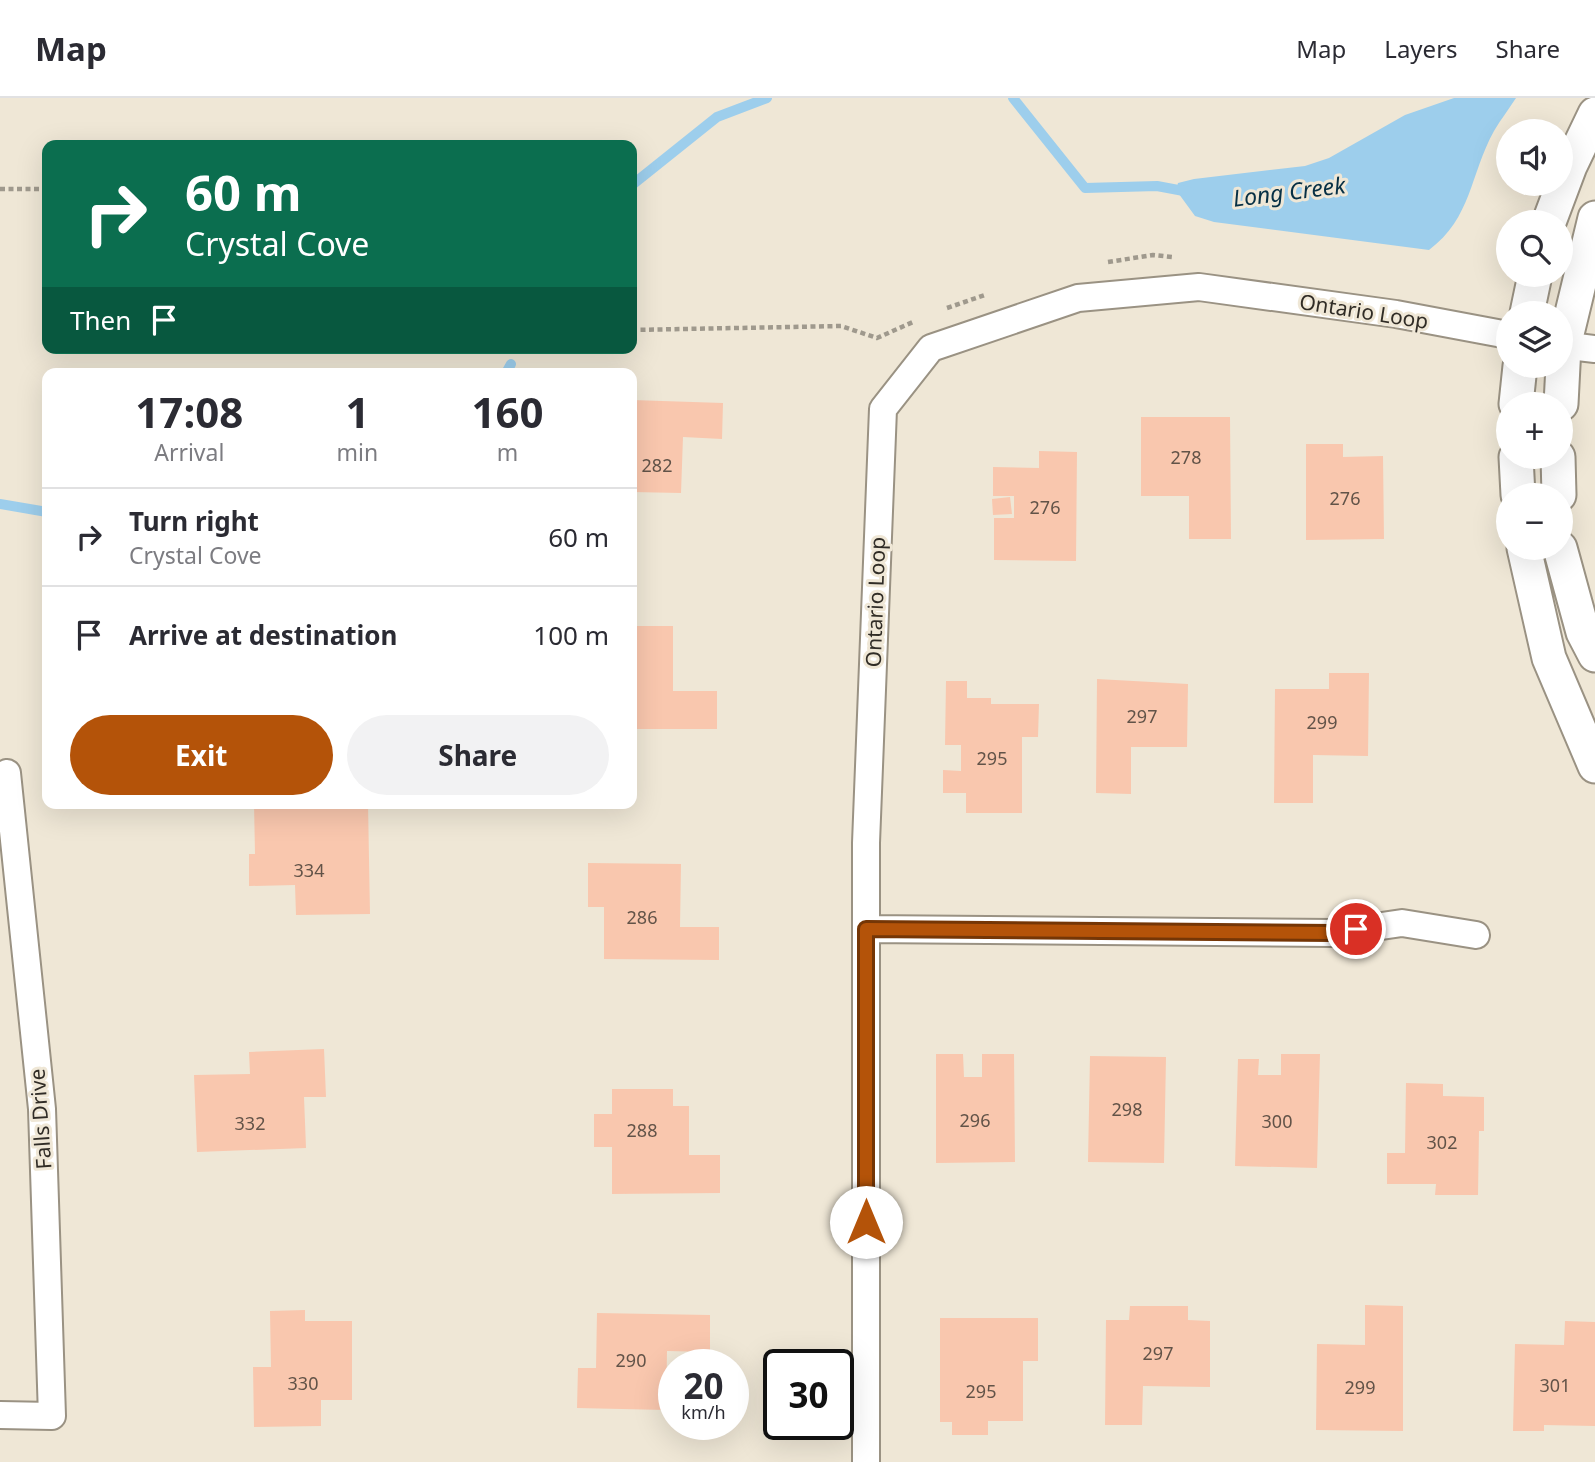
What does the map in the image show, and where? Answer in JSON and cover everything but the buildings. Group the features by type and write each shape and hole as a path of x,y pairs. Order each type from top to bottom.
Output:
{"street":[{"path":"1554,210 1570,166 1595,114"},
{"path":"1573,346 1595,218"},
{"name":"Ontario Loop","path":"866,1462 866,843 883,409 931,348 1078,298 1199,287 1396,314 1496,333"},
{"path":"1527,560 1549,658 1595,766"},
{"path":"1563,560 1583,632 1595,655"},
{"name":"Falls Drive","path":"0,1415 52,1416 42,1109 7,773"},
{"path":"866,929 1334,933 1402,923 1476,935"}],"path":[{"path":"0,189 42,189"}],"water":[{"path":"1454,98 1516,98 1502,119 1496,119 1496,129 1454,224 1429,250 1214,222 1195,216 1176,190 1178,183 1194,179 1305,166 1329,158 1405,115"}],"waterway":[{"name":"Long Creek","path":"637,181 717,117 767,98"},
{"name":"Long Creek","path":"1013,98 1085,188 1157,186 1189,192"},
{"name":"Long Creek","path":"509,368 511,364"},
{"name":"Long Creek","path":"0,504 42,511"}],"route":[{"path":"866,1222 866,929 1334,933 1356,929"}]}
